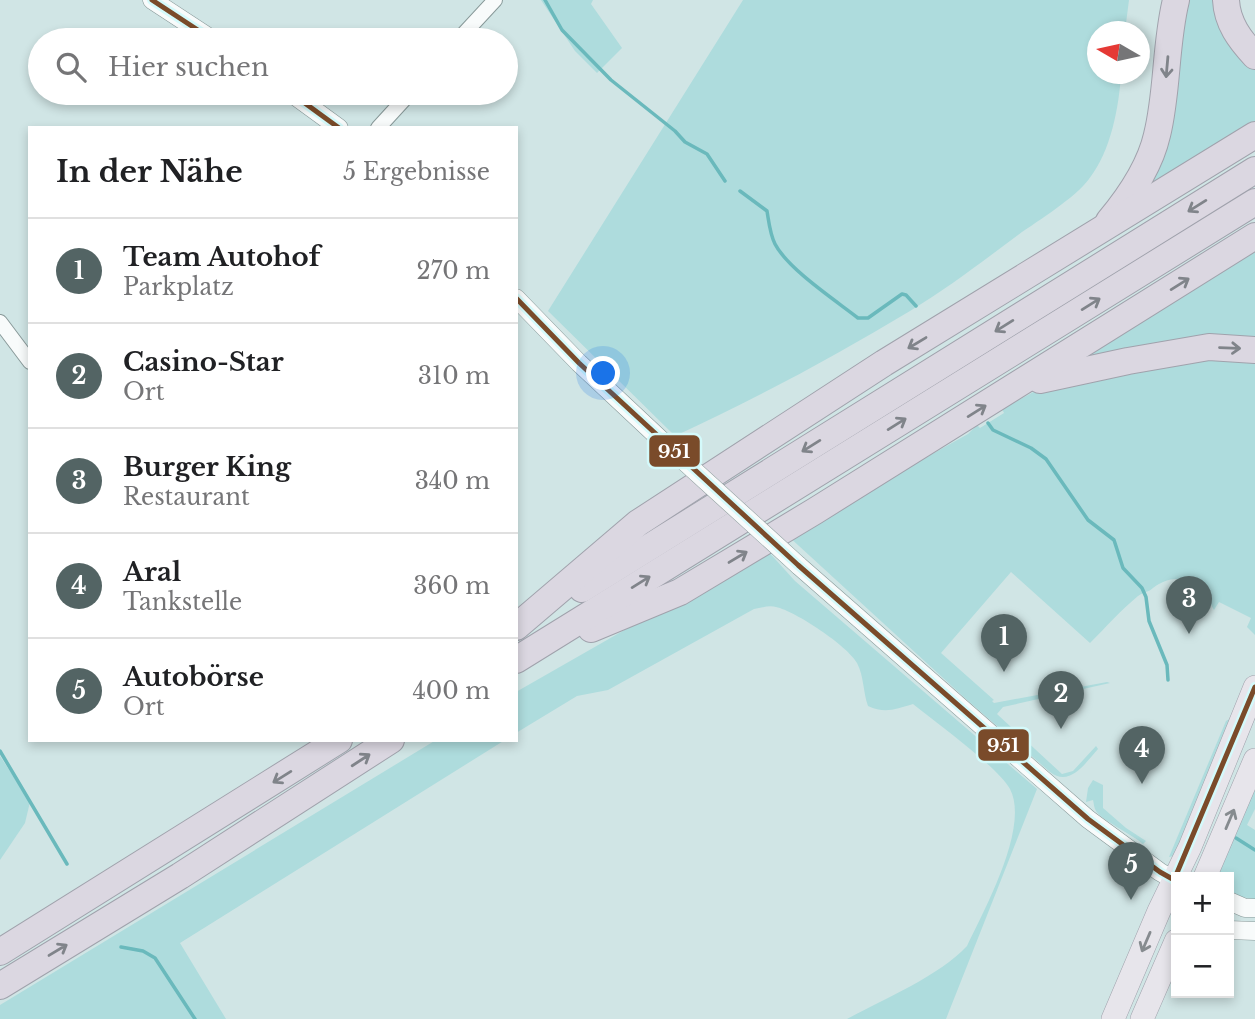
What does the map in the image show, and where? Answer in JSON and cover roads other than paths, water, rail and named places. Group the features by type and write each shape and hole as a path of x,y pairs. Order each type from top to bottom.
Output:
{"highway":[{"path":"1099,233 1133,188 1157,137 1176,0"},
{"path":"1226,0 1232,26 1241,42 1255,56"},
{"path":"518,626 638,523 884,363 1255,135"},
{"path":"518,627 1255,170"},
{"path":"519,659 1255,202"},
{"path":"519,659 680,592 1255,236"},
{"path":"1018,385 1209,347 1255,350"},
{"path":"0,952 337,742"},
{"path":"0,986 180,876 388,742"}],"main road":[{"path":"1180,872 1255,687"},
{"path":"1207,872 1255,760"},
{"path":"1113,1019 1171,892"},
{"path":"1142,1019 1171,952"}],"street":[{"path":"152,0 195,28"},
{"path":"469,28 495,0"},
{"path":"307,105 336,126"},
{"path":"380,126 399,105"},
{"path":"518,300 579,363 797,565 1088,818 1171,878"},
{"path":"0,322 28,359"},
{"path":"1234,903 1245,908 1255,908"},
{"path":"1234,930 1255,931"}],"waterway":[{"path":"545,0 562,30 611,80 685,142 707,154 725,181"},
{"path":"740,191 767,211 773,240 790,264 858,318 868,318 902,294 916,306"},
{"path":"988,423 993,430 1031,448 1046,459 1088,520 1114,540 1123,568 1142,588 1146,597 1149,621 1167,665 1168,680"},
{"path":"0,751 67,864"},
{"path":"1236,838 1255,850"},
{"path":"121,947 143,951 155,958 195,1019"}],"place":[{"name":"Burger King","path":"1189,634"},
{"name":"Team Autohof","path":"1004,672"},
{"name":"Casino-Star","path":"1061,729"},
{"name":"Aral","path":"1142,784"},
{"name":"Autobörse","path":"1131,900"}]}
